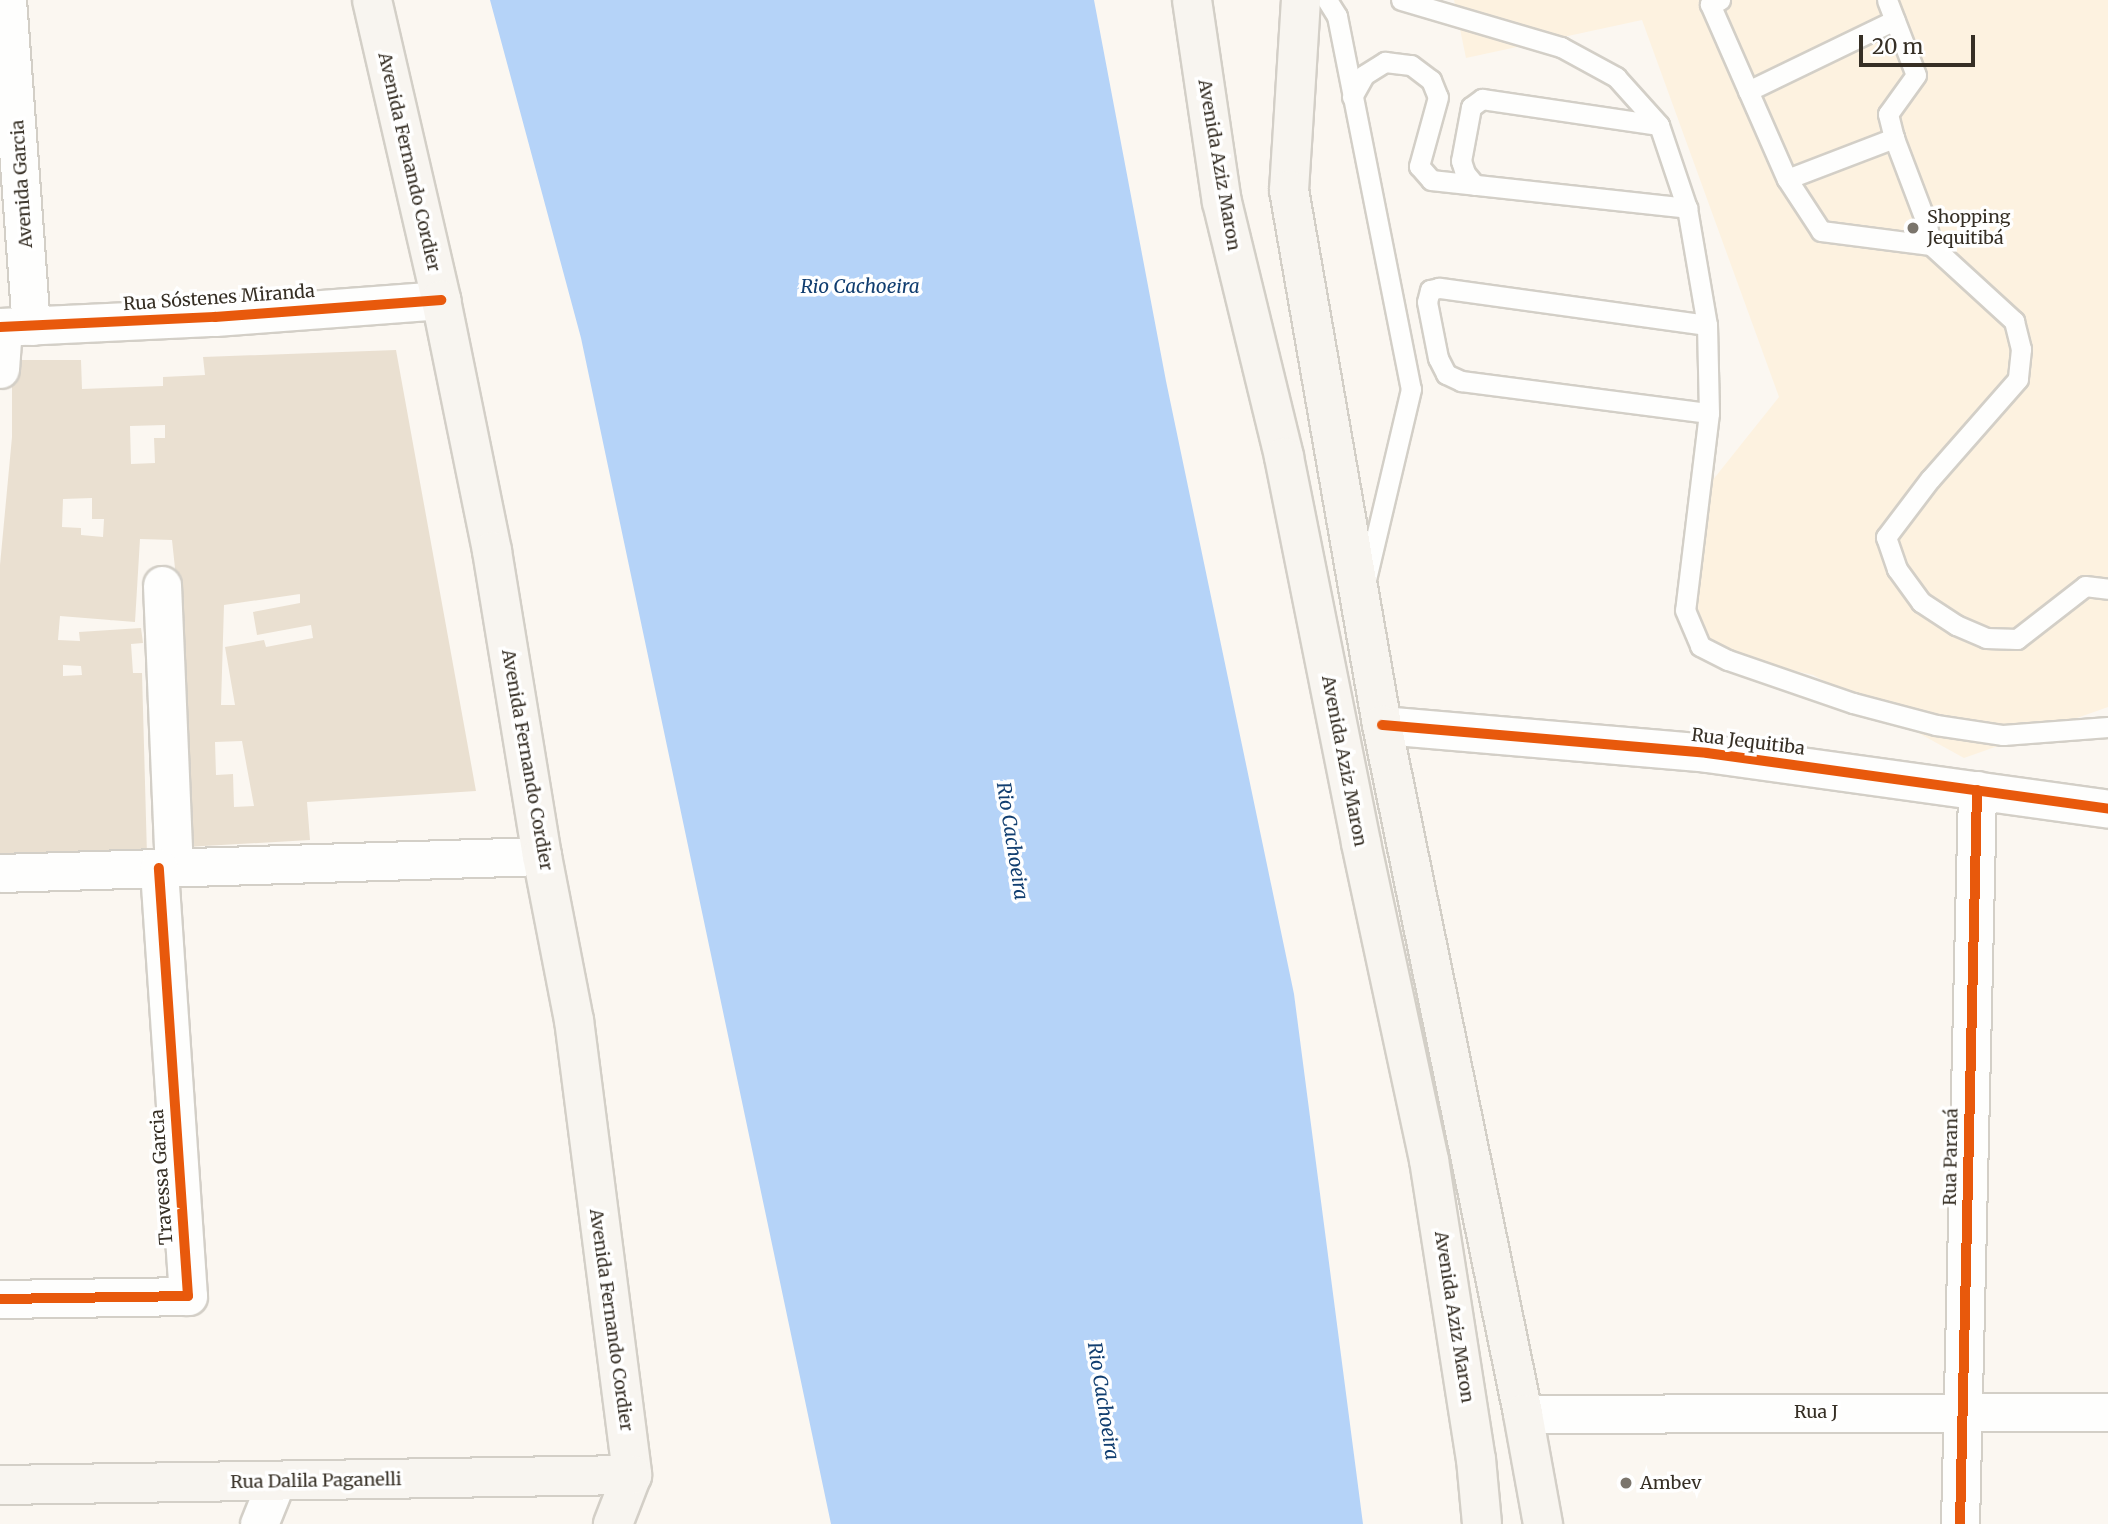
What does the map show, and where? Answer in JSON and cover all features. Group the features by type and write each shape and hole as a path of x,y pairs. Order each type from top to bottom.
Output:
{"main road":[{"name":"Avenida Fernando Cordier","path":"372,0 440,300 492,551 542,856 574,1020 632,1475 613,1524"},
{"name":"Avenida Aziz Maron","path":"1192,0 1222,202 1284,457 1361,843 1429,1160 1476,1459 1482,1524"},
{"path":"1301,0 1289,190 1382,725 1523,1414 1543,1524"},
{"name":"Rua Dalila Paganelli","path":"0,1485 632,1475"}],"street":[{"name":"Avenida Garcia","path":"0,369 11,327 7,0"},
{"name":"Rua Sóstenes Miranda","path":"11,327 215,317 440,300"},
{"name":"Travessa Garcia","path":"0,1299 188,1296 166,868 162,585"},
{"name":"Rua Jequitiba","path":"1382,725 1707,753 2108,809"},
{"name":"Rua Paraná","path":"1960,1524 1977,790"},
{"path":"0,873 542,856"},
{"name":"Rua J","path":"1523,1414 2108,1412"},
{"path":"260,1524 276,1482"}],"lane":[{"path":"1327,0 1337,16 1411,389 1360,601"},
{"path":"1401,0 1561,47 1616,77 1659,125 1687,208 1707,325 1709,413 1685,610 1700,646 1728,660 1853,704 1936,724 2003,735 2108,727"},
{"path":"1720,0 1710,4 1748,91 1787,178 1821,231 1931,245 2014,321 2021,349 2018,379 1930,479 1886,537 1898,569 1921,602 1956,625 1986,638 2017,639 2085,586 2108,589"},
{"path":"1887,0 1916,75 1888,114 1894,138 1927,225 1931,245"},
{"path":"1748,91 1895,20"},
{"path":"1352,97 1364,75 1385,62 1411,65 1431,79 1438,97 1419,166 1431,180 1687,208"},
{"path":"1475,185 1465,173 1461,162 1471,107 1482,99 1659,125"},
{"path":"1787,178 1894,138"},
{"path":"1707,325 1439,288 1430,290 1427,302 1438,358 1446,374 1461,381 1709,413"}],"shaded area":[{"name":"Shopping Jequitibá","path":"1454,0 2108,0 2108,707 1964,758 1813,675 1699,649 1696,501 1779,397 1642,20 1466,58"}],"water":[{"name":"Rio Cachoeira","path":"490,0 1094,0 1166,381 1294,994 1363,1524 831,1524 581,338"}],"building":[{"path":"396,350 476,791 307,802 310,840 186,847 182,634 172,540 140,539 135,622 60,616 58,640 80,641 79,632 141,628 143,643 131,644 133,673 142,673 147,855 0,859 0,565 12,437 12,360 81,360 82,389 163,386 163,377 205,375 203,357","holes":["165,425 165,438 154,438 155,463 131,464 130,426","92,498 92,519 104,519 103,537 81,535 81,528 62,527 63,499","300,594 300,603 253,612 257,635 311,625 313,638 266,647 264,640 225,647 235,705 221,705 224,605","63,665 81,666 82,675 63,676","242,741 254,806 234,807 233,774 216,775 215,742"]}],"cycle path":[{"path":"0,327 215,317 441,300"},
{"path":"1382,725 1707,753 2108,809"},
{"path":"1960,1524 1977,790"},
{"path":"0,1299 188,1296 159,868"}],"place":[{"name":"Shopping Jequitibá","path":"1913,228"},
{"name":"Ambev","path":"1626,1483"}]}
